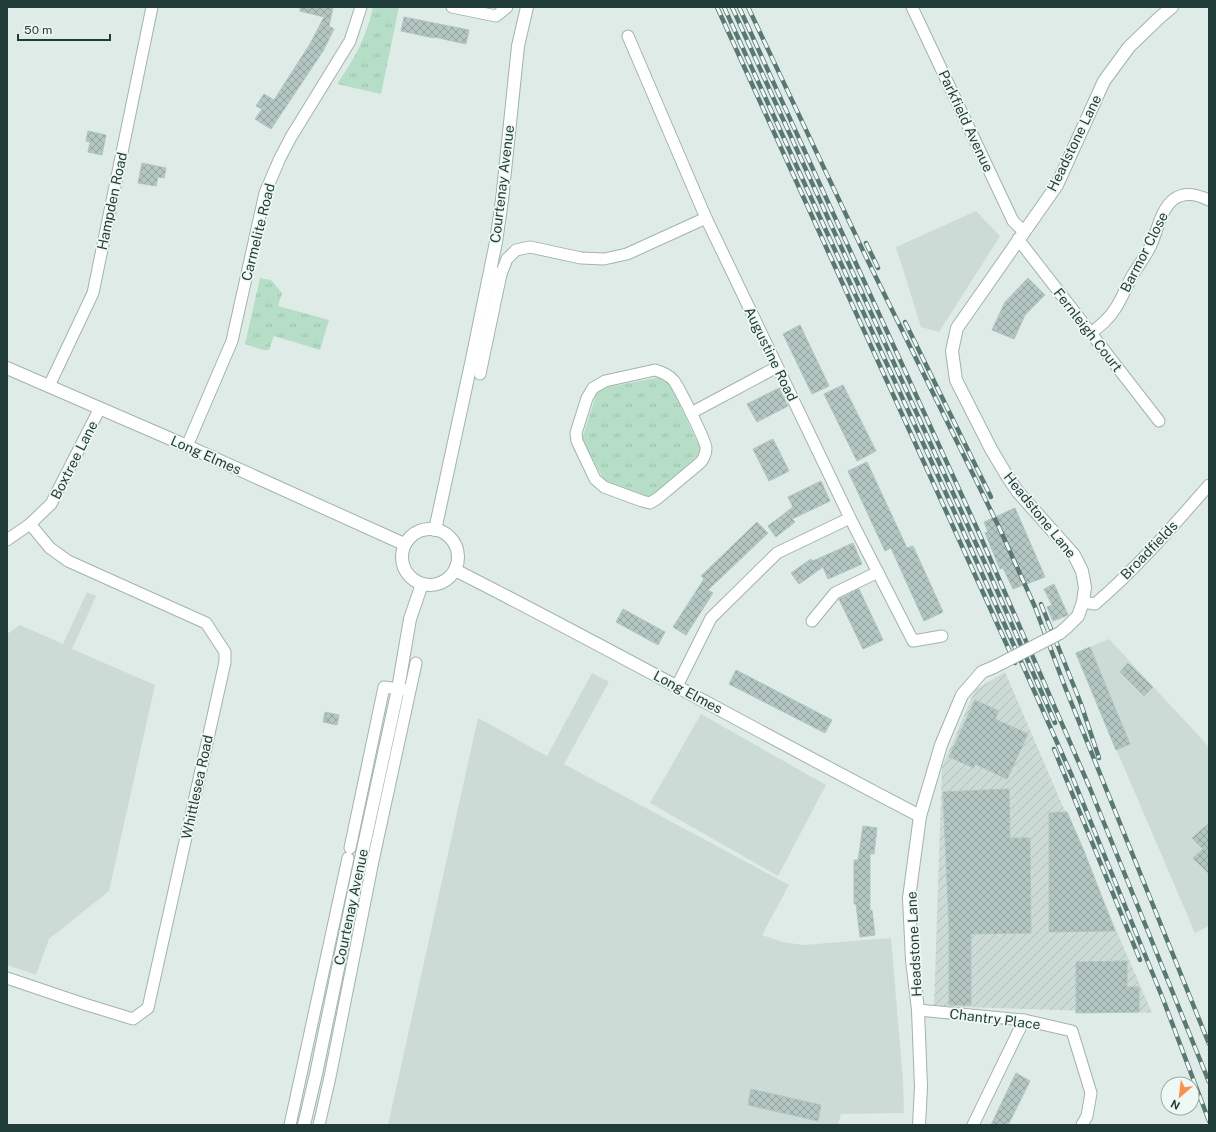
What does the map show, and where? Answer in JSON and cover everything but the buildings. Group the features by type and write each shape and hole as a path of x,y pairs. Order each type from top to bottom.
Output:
{"street":[{"name":"Hampden Road","path":"49,386 93,293 152,7"},
{"name":"Carmelite Road","path":"187,446 232,342 265,192 291,137 350,41 361,7"},
{"path":"452,7 496,16 507,7"},
{"name":"Courtenay Avenue","path":"435,530 477,360 495,274 496,242 502,200 518,46 526,7"},
{"name":"Parkfield Avenue","path":"912,7 1021,236"},
{"name":"Headstone Lane","path":"919,1125 921,1087 918,1010 912,960 909,898 920,816 941,744 962,694 982,672 1060,633 1078,616 1083,602 1085,587 1082,571 1074,555 1007,476 991,449 956,380 952,351 957,328 1057,185 1104,81 1129,47 1172,7"},
{"name":"Augustine Road","path":"628,36 706,218 850,518 913,641 942,636"},
{"name":"Barmor Close","path":"1091,333 1115,310 1147,252 1165,209 1170,203 1176,198 1190,194 1199,195 1209,200"},
{"path":"495,274 516,250 530,247 581,258 604,259 626,254 706,218"},
{"name":"Fernleigh Court","path":"1021,236 1064,299 1159,421"},
{"name":"Courtenay Avenue","path":"477,360 480,374"},
{"path":"691,413 778,367"},
{"name":"Long Elmes","path":"7,368 187,446 404,544"},
{"path":"656,370 665,374 674,381 691,413 706,447 705,455 701,462 650,503 599,484 577,441 576,433 587,398 593,388 605,381 656,370"},
{"name":"Boxtree Lane","path":"7,540 30,524 51,504 100,408"},
{"name":"Broadfields","path":"1083,602 1095,604 1110,591 1165,536 1209,485"},
{"path":"677,686 711,618 777,553 850,518"},
{"name":"Whittlesea Road","path":"7,978 133,1019 148,1008 225,662 225,652 206,623 68,561 50,548 30,524"},
{"path":"428,529 447,535 454,542 457,551 458,560 455,570 449,577 432,585 422,584 414,580 407,574 403,566 402,557 404,544 417,532 428,529"},
{"name":"Long Elmes","path":"455,570 677,686 920,816"},
{"path":"812,621 835,593 878,572"},
{"name":"Courtenay Avenue","path":"319,1125 330,1077 367,860 404,690 410,619 422,584"},
{"name":"Courtenay Avenue","path":"304,1125 357,877 367,860 367,831 404,690 416,663"},
{"name":"Courtenay Avenue","path":"290,1125 384,687 404,690"},
{"path":"354,829 367,831"},
{"path":"344,876 357,877"},
{"name":"Chantry Place","path":"918,1010 1024,1020 1072,1031 1091,1093 1087,1116 1082,1125"},
{"path":"973,1125 1024,1020"},
{"path":"316,1074 330,1077"}],"shaded area":[{"path":"976,211 1000,236 939,332 921,327 896,247"},
{"path":"87,592 96,596 72,649 155,685 109,891 49,939 36,975 7,965 7,634 20,625 63,644"},
{"path":"1109,639 1209,747 1209,926 1195,933 1075,653"},
{"path":"1005,672 1152,1013 934,1006 942,767 975,690"},
{"path":"592,673 609,682 564,764 789,885 762,935 783,942 803,945 891,938 903,1081 904,1113 841,1114 838,1125 388,1125 478,718 547,756"},
{"path":"701,714 826,785 778,876 650,803"}],"green space":[{"path":"373,7 399,7 381,94 337,84 359,47 367,28"},
{"path":"260,278 271,280 282,293 278,306 329,320 320,350 274,336 269,350 263,350 245,344"},
{"path":"666,376 702,452 651,497 605,482 582,439 598,389"}],"railway":[{"path":"717,7 1015,663"},
{"path":"724,7 959,522 1072,776 1163,999 1209,1121"},
{"path":"732,7 988,570 1055,723"},
{"path":"739,7 979,533 1089,786 1209,1082"},
{"path":"748,7 866,257 998,525 1035,607 1065,687 1209,1044"},
{"path":"866,243 878,268"},
{"path":"905,322 991,497"},
{"path":"1041,604 1081,704 1099,758"},
{"path":"1054,749 1140,960"}]}
